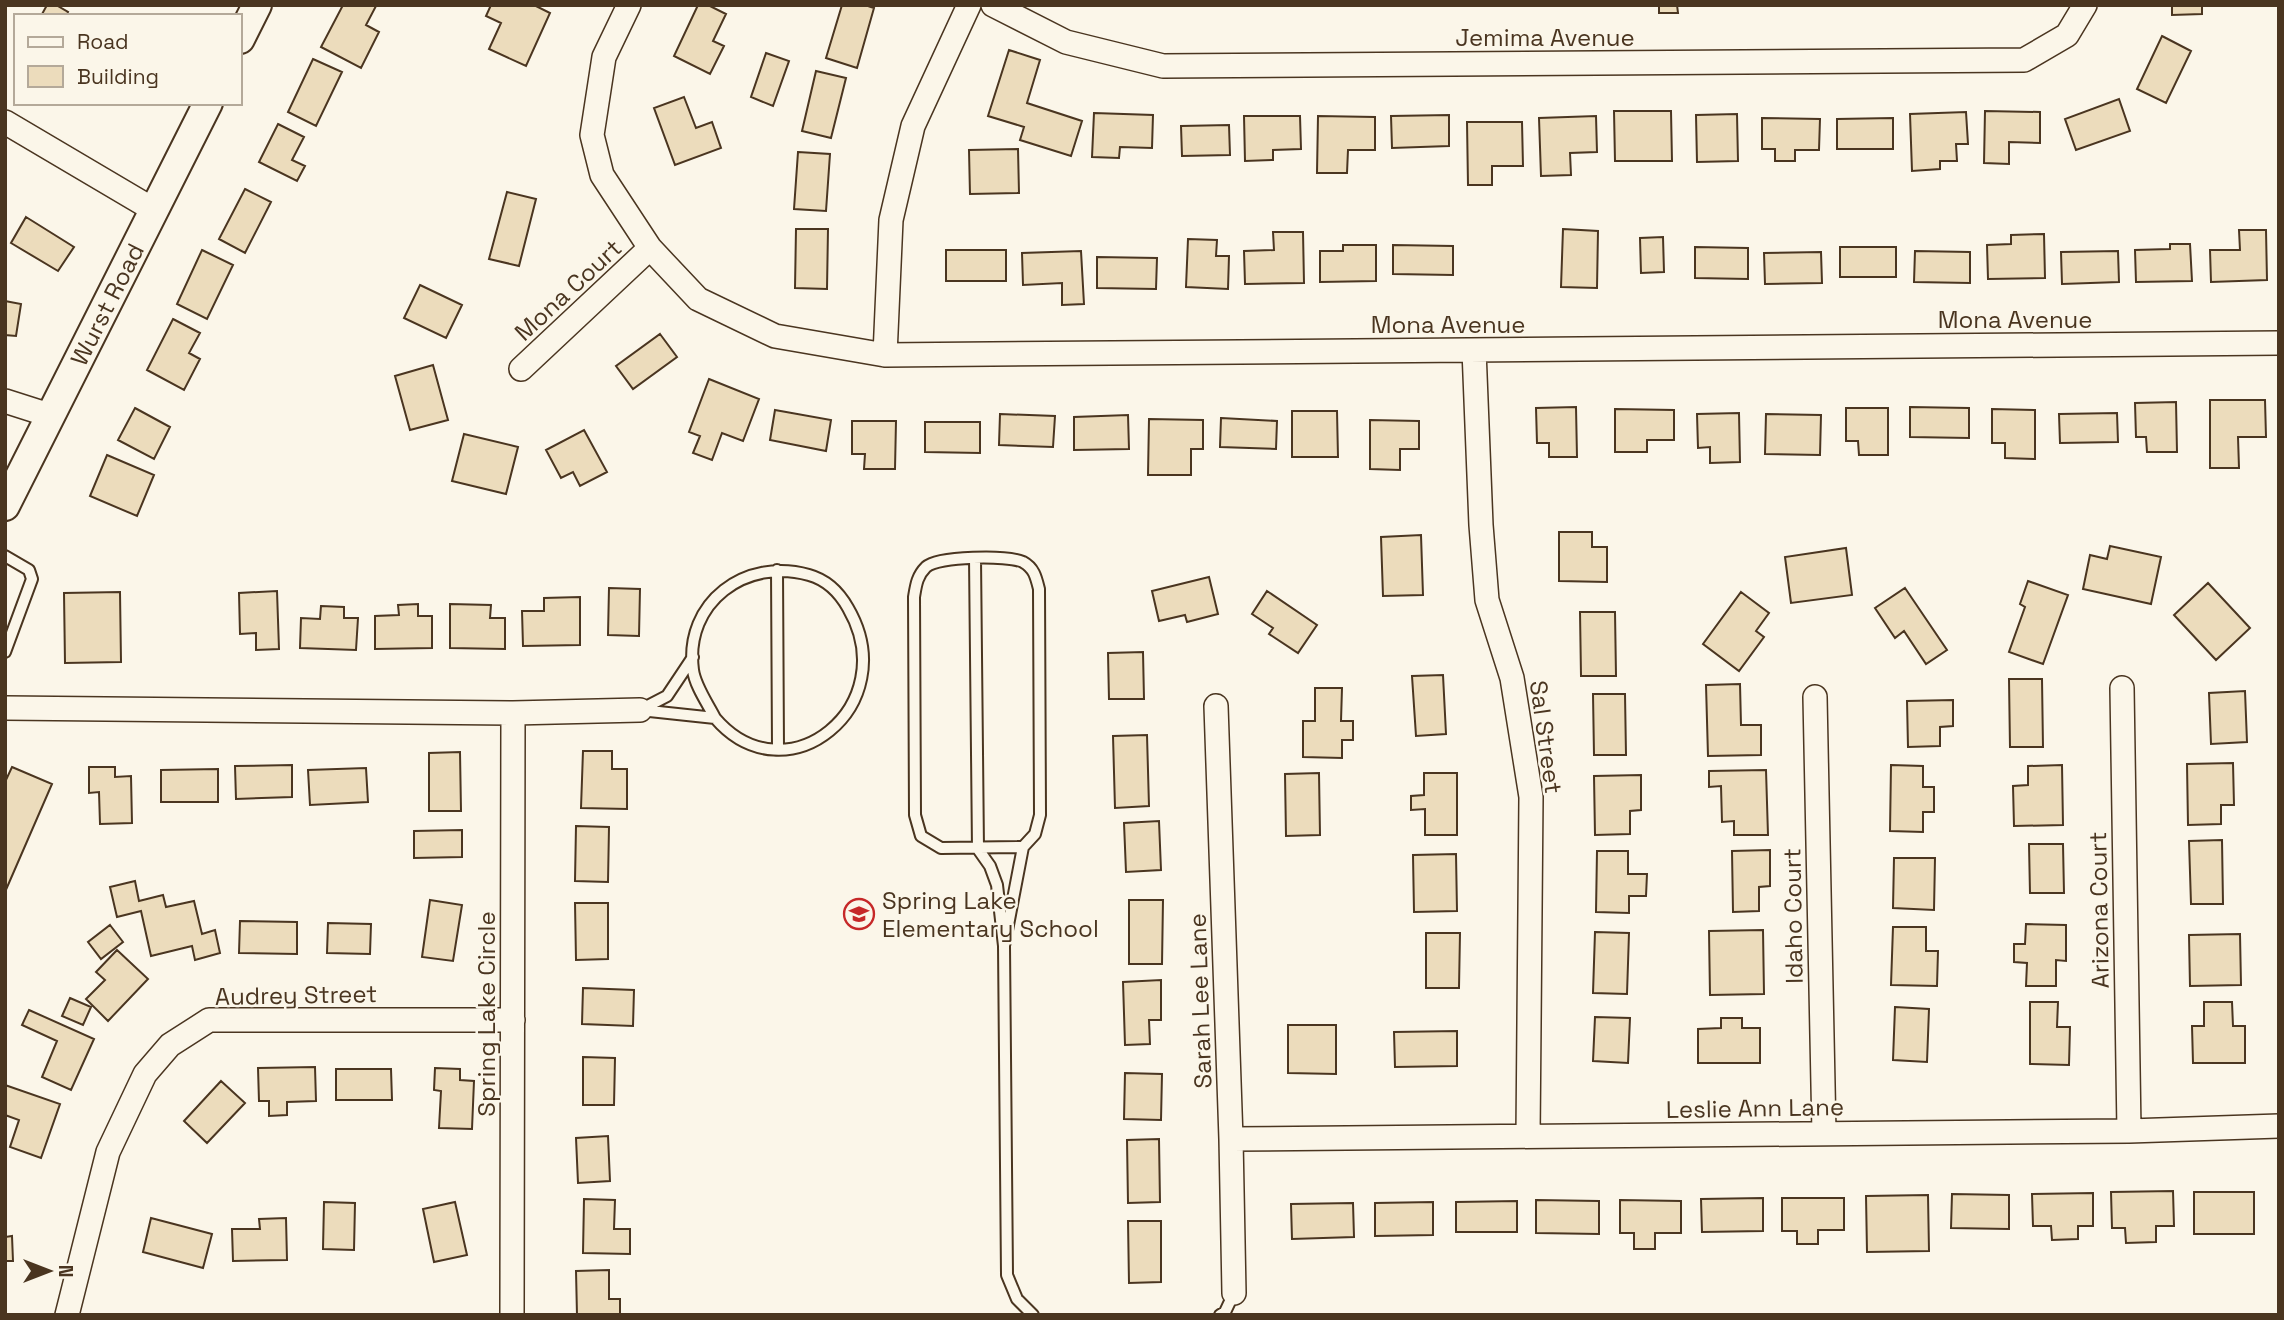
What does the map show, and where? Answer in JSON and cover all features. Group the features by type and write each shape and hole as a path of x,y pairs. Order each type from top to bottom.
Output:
{"street":[{"path":"242,35 257,5"},
{"name":"Mona Avenue","path":"629,5 604,57 592,135 602,175 650,248 698,299 775,336 885,355 2279,343"},
{"path":"885,355 891,220 913,126 969,5"},
{"name":"Jemima Avenue","path":"993,5 1066,42 1163,66 2024,60 2067,35 2085,5"},
{"name":"Wurst Road","path":"5,506 207,105"},
{"path":"5,122 154,210"},
{"name":"Mona Court","path":"521,369 650,248"},
{"name":"Sal Street","path":"1474,350 1487,600 1512,678 1531,797 1528,1136"},
{"path":"5,401 52,416"},
{"name":"Arizona Court","path":"2122,688 2129,1131"},
{"name":"Idaho Court","path":"1815,697 1824,1133"},
{"name":"Sarah Lee Lane","path":"1216,706 1234,1293"},
{"path":"5,708 513,713 640,710"},
{"name":"Spring Lake Circle","path":"512,1315 513,713"},
{"name":"Audrey Street","path":"67,1315 108,1152 145,1074 170,1045 209,1020 513,1020"},
{"name":"Leslie Ann Lane","path":"1231,1139 2129,1131 2279,1125"}],"lane":[{"path":"5,556 29,570 32,579 5,652"},
{"path":"975,558 978,849 997,885 1004,946 1006,1275 1017,1300 1033,1315"},
{"path":"1004,946 1023,847 1035,834 1040,815 1039,589 1035,572 1021,561 944,559 928,565 918,577 914,597 915,815 921,836 942,848 1023,847"},
{"path":"777,570 778,749"},
{"path":"777,570 807,574 831,586 842,597 857,624 863,647 861,682 853,704 836,727 800,746 778,749 753,746 727,733 715,718 693,673 697,629 711,600 729,585 749,575 777,570"},
{"path":"640,710 667,696 693,657"},
{"path":"640,710 715,718"},
{"path":"1220,1315 1225,1312 1234,1293"}],"building":[{"path":"47,5 56,5 68,12 67,14 42,14"},
{"path":"343,5 376,6 366,25 379,32 361,68 321,47"},
{"path":"491,5 534,5 550,13 526,66 489,49 501,23 486,16"},
{"path":"698,5 708,5 726,14 713,41 724,46 710,74 674,56"},
{"path":"842,5 865,5 874,8 857,68 826,58"},
{"path":"1659,5 1677,5 1678,13 1659,13"},
{"path":"2172,5 2202,5 2202,14 2172,15"},
{"path":"2162,36 2191,51 2166,103 2137,89"},
{"path":"1009,50 1040,60 1027,103 1082,121 1071,156 1020,140 1024,127 988,116"},
{"path":"766,53 789,61 773,106 751,97"},
{"path":"313,59 342,72 316,126 288,112"},
{"path":"816,71 846,78 831,138 802,131"},
{"path":"684,97 696,128 712,122 721,148 675,165 654,108"},
{"path":"2119,99 2130,131 2076,150 2065,119"},
{"path":"1614,111 1671,111 1672,161 1615,161"},
{"path":"1985,111 2040,112 2040,143 2009,142 2009,164 1984,163"},
{"path":"1966,112 1968,144 1956,144 1957,161 1940,161 1940,169 1912,171 1910,114"},
{"path":"1094,113 1153,115 1152,148 1120,147 1119,158 1092,157"},
{"path":"1737,114 1738,161 1697,162 1696,115"},
{"path":"1449,115 1449,146 1392,148 1391,116"},
{"path":"1244,116 1300,116 1301,149 1273,150 1273,160 1245,161"},
{"path":"1318,116 1375,117 1375,150 1348,150 1347,173 1317,173"},
{"path":"1596,116 1597,152 1570,153 1571,175 1541,176 1539,118"},
{"path":"1762,118 1820,119 1819,150 1795,150 1795,161 1775,161 1775,149 1762,149"},
{"path":"1893,118 1893,149 1837,149 1837,119"},
{"path":"1467,122 1522,122 1523,166 1492,166 1492,185 1468,185"},
{"path":"278,124 304,137 292,160 305,166 297,181 259,162"},
{"path":"1229,125 1230,155 1182,156 1181,126"},
{"path":"1018,149 1019,193 970,194 969,150"},
{"path":"798,152 830,154 826,211 794,209"},
{"path":"245,189 271,202 245,253 219,239"},
{"path":"507,192 536,199 519,266 489,259"},
{"path":"26,217 74,247 58,271 11,243"},
{"path":"796,229 828,229 827,289 795,288"},
{"path":"1563,229 1598,231 1597,288 1561,287"},
{"path":"2239,230 2266,230 2267,280 2211,282 2210,250 2240,250"},
{"path":"1273,232 1303,232 1304,283 1245,284 1244,251 1274,250"},
{"path":"2044,234 2045,278 1988,279 1987,245 2011,244 2011,235"},
{"path":"1663,237 1664,272 1641,273 1640,238"},
{"path":"1188,239 1217,240 1216,256 1229,256 1228,289 1186,287"},
{"path":"2170,244 2190,244 2192,281 2136,282 2135,250 2170,249"},
{"path":"1343,245 1376,245 1376,281 1320,282 1320,251 1343,251"},
{"path":"1393,245 1453,246 1453,275 1393,274"},
{"path":"1695,247 1748,248 1748,279 1695,278"},
{"path":"1840,247 1896,247 1896,277 1840,277"},
{"path":"202,250 233,265 207,319 177,304"},
{"path":"946,250 1006,250 1006,281 946,281"},
{"path":"1081,251 1084,304 1062,305 1062,283 1023,285 1022,253"},
{"path":"1915,251 1970,252 1970,283 1914,282"},
{"path":"2118,251 2119,282 2062,284 2061,252"},
{"path":"1821,252 1822,283 1765,284 1764,253"},
{"path":"1097,257 1157,258 1156,289 1097,288"},
{"path":"420,285 462,305 446,338 404,318"},
{"path":"5,301 21,304 16,336 5,335"},
{"path":"173,319 200,333 189,353 200,359 184,390 147,370"},
{"path":"660,334 677,357 633,389 616,366"},
{"path":"433,365 448,420 410,430 395,376"},
{"path":"709,379 759,399 743,441 722,433 712,460 693,453 700,436 689,432"},
{"path":"2210,400 2265,400 2266,437 2238,437 2239,468 2210,468"},
{"path":"2176,402 2177,452 2147,452 2146,437 2136,437 2135,403"},
{"path":"1576,407 1577,457 1549,457 1549,443 1537,443 1536,408"},
{"path":"1910,407 1969,408 1969,438 1910,437"},
{"path":"135,408 170,427 154,459 118,440"},
{"path":"1846,408 1888,408 1888,455 1859,455 1858,441 1846,441"},
{"path":"1615,409 1674,410 1674,440 1647,440 1647,452 1615,452"},
{"path":"1992,409 2035,410 2035,459 2005,458 2005,443 1992,443"},
{"path":"775,410 831,420 826,451 770,440"},
{"path":"1292,411 1337,411 1338,457 1292,457"},
{"path":"1739,413 1740,462 1710,463 1710,447 1698,448 1697,414"},
{"path":"2117,413 2118,442 2060,443 2059,414"},
{"path":"1000,414 1055,416 1053,447 999,445"},
{"path":"1766,414 1821,415 1820,455 1765,454"},
{"path":"1128,415 1129,449 1074,450 1074,417"},
{"path":"1221,418 1277,421 1276,449 1220,447"},
{"path":"1149,419 1203,420 1203,449 1191,449 1191,475 1148,475"},
{"path":"1370,420 1419,421 1419,449 1400,449 1400,470 1370,469"},
{"path":"852,421 896,421 895,469 864,469 865,454 852,454"},
{"path":"925,422 980,422 980,453 925,452"},
{"path":"584,430 607,472 580,486 573,472 561,478 546,450"},
{"path":"464,434 518,447 506,494 452,481"},
{"path":"107,455 154,475 137,516 90,496"},
{"path":"1559,532 1592,532 1592,547 1607,547 1607,582 1559,581"},
{"path":"1421,535 1423,595 1383,596 1381,537"},
{"path":"2110,546 2161,557 2151,604 2083,589 2090,555 2107,559"},
{"path":"1846,548 1852,595 1791,603 1785,557"},
{"path":"1209,577 1218,614 1187,622 1185,615 1159,621 1152,591"},
{"path":"2028,581 2068,595 2043,664 2009,652 2025,607 2020,604"},
{"path":"2208,583 2250,628 2216,660 2174,615"},
{"path":"609,588 640,589 639,636 608,635"},
{"path":"1905,588 1947,650 1926,664 1904,631 1895,638 1875,608"},
{"path":"277,591 279,649 256,650 256,633 240,634 239,593"},
{"path":"1267,591 1317,625 1298,653 1269,634 1273,628 1252,614"},
{"path":"120,592 121,662 65,663 64,593"},
{"path":"1741,592 1769,613 1756,631 1764,637 1739,671 1703,644"},
{"path":"580,597 580,645 523,646 522,611 544,611 544,598"},
{"path":"418,604 418,616 432,616 432,648 375,649 375,616 399,615 398,605"},
{"path":"450,604 491,605 490,618 505,618 505,649 450,648"},
{"path":"321,606 344,607 344,618 358,618 356,650 300,648 301,618 320,619"},
{"path":"1580,612 1615,612 1616,676 1581,676"},
{"path":"1143,652 1144,699 1109,699 1108,653"},
{"path":"1443,675 1446,734 1416,736 1412,676"},
{"path":"2009,679 2042,679 2043,747 2010,747"},
{"path":"1740,684 1741,725 1761,725 1761,755 1708,756 1706,685"},
{"path":"1315,688 1342,688 1341,721 1353,721 1353,740 1342,740 1342,758 1303,757 1303,721 1315,721"},
{"path":"2245,691 2247,742 2211,744 2209,693"},
{"path":"1593,694 1625,694 1626,755 1594,755"},
{"path":"1953,700 1953,726 1940,727 1940,746 1908,747 1907,701"},
{"path":"1147,735 1149,806 1115,808 1113,736"},
{"path":"583,751 612,751 612,769 627,769 627,809 581,808"},
{"path":"460,752 461,811 429,811 429,753"},
{"path":"2233,763 2234,805 2221,805 2221,824 2188,825 2187,764"},
{"path":"292,765 292,797 236,799 235,766"},
{"path":"1891,765 1923,766 1923,787 1934,787 1934,812 1923,812 1923,832 1890,831"},
{"path":"2062,765 2063,825 2014,826 2013,786 2028,785 2028,766"},
{"path":"12,767 52,784 5,892 5,782"},
{"path":"89,767 115,767 115,777 131,776 132,823 100,824 99,792 89,793"},
{"path":"366,768 368,802 310,805 308,770"},
{"path":"218,769 218,802 161,802 161,770"},
{"path":"1766,770 1768,835 1734,835 1734,821 1722,822 1721,786 1709,787 1709,771"},
{"path":"1319,773 1320,835 1286,836 1285,774"},
{"path":"1424,773 1457,773 1457,835 1425,835 1425,809 1411,810 1411,796 1424,795"},
{"path":"1641,775 1641,810 1630,811 1630,834 1595,835 1594,776"},
{"path":"1159,821 1161,870 1126,872 1124,823"},
{"path":"576,826 609,827 608,882 575,881"},
{"path":"462,830 462,857 414,858 414,831"},
{"path":"2222,840 2223,904 2191,904 2189,841"},
{"path":"2029,844 2063,844 2064,893 2030,893"},
{"path":"1770,850 1770,886 1759,887 1759,911 1733,912 1732,851"},
{"path":"1597,851 1628,851 1628,874 1647,874 1646,896 1629,896 1629,913 1596,912"},
{"path":"1456,854 1457,911 1414,912 1413,855"},
{"path":"1894,858 1935,858 1934,910 1893,908"},
{"path":"135,881 139,901 163,895 166,907 194,901 202,934 215,930 220,953 195,960 192,946 151,956 141,911 117,917 110,887"},
{"path":"430,900 462,905 453,961 422,957"},
{"path":"1129,900 1163,900 1162,964 1129,964"},
{"path":"575,903 608,903 608,959 576,960"},
{"path":"240,921 297,922 297,954 239,953"},
{"path":"328,923 371,924 370,954 327,953"},
{"path":"2026,924 2066,925 2066,961 2056,960 2056,986 2026,986 2027,963 2014,962 2014,944 2025,944"},
{"path":"110,925 123,942 101,959 88,942"},
{"path":"1893,927 1926,927 1926,951 1938,951 1937,986 1891,985"},
{"path":"1763,930 1764,994 1710,995 1709,931"},
{"path":"1595,932 1629,933 1627,994 1593,993"},
{"path":"1426,933 1460,933 1459,988 1426,988"},
{"path":"2240,934 2241,985 2190,986 2189,935"},
{"path":"117,950 148,979 108,1021 86,999 105,980 96,972"},
{"path":"1161,980 1161,1020 1149,1020 1150,1044 1125,1045 1123,982"},
{"path":"583,988 634,990 633,1026 582,1024"},
{"path":"70,998 91,1007 83,1025 62,1016"},
{"path":"2030,1002 2058,1002 2057,1027 2070,1027 2069,1065 2030,1064"},
{"path":"2204,1002 2232,1002 2233,1026 2245,1026 2245,1063 2193,1063 2192,1026 2204,1026"},
{"path":"1895,1007 1929,1009 1927,1062 1893,1060"},
{"path":"29,1010 94,1039 71,1090 42,1077 57,1041 22,1025"},
{"path":"1595,1017 1630,1018 1628,1063 1593,1061"},
{"path":"1721,1018 1742,1018 1742,1028 1760,1028 1760,1063 1698,1063 1698,1029 1721,1028"},
{"path":"1288,1025 1336,1025 1336,1074 1288,1073"},
{"path":"1457,1031 1457,1066 1395,1067 1394,1032"},
{"path":"583,1057 615,1058 614,1105 583,1105"},
{"path":"315,1067 316,1101 287,1102 287,1115 269,1116 269,1101 259,1101 258,1068"},
{"path":"435,1068 460,1069 460,1080 474,1081 472,1129 439,1128 441,1091 434,1090"},
{"path":"336,1069 391,1069 392,1100 336,1100"},
{"path":"1125,1073 1162,1074 1161,1120 1124,1119"},
{"path":"221,1081 245,1103 207,1143 184,1121"},
{"path":"5,1085 60,1104 41,1158 10,1147 19,1120 5,1115"},
{"path":"608,1136 610,1181 578,1183 576,1138"},
{"path":"1159,1139 1160,1202 1128,1203 1127,1140"},
{"path":"2173,1191 2174,1226 2156,1226 2156,1242 2126,1243 2125,1228 2112,1228 2111,1192"},
{"path":"2194,1192 2254,1192 2254,1234 2194,1234"},
{"path":"2093,1193 2093,1226 2078,1226 2078,1239 2052,1240 2051,1226 2033,1226 2032,1194"},
{"path":"1952,1194 2009,1195 2009,1229 1951,1228"},
{"path":"1928,1195 1929,1251 1867,1252 1866,1196"},
{"path":"1763,1198 1763,1231 1702,1232 1701,1199"},
{"path":"1782,1198 1844,1198 1844,1230 1818,1230 1818,1244 1797,1244 1797,1231 1782,1231"},
{"path":"584,1199 615,1200 614,1229 630,1229 630,1254 583,1253"},
{"path":"1536,1200 1599,1201 1599,1234 1536,1233"},
{"path":"1620,1200 1681,1201 1681,1233 1655,1233 1655,1249 1634,1249 1634,1233 1620,1233"},
{"path":"1517,1201 1517,1232 1456,1232 1456,1202"},
{"path":"324,1202 355,1203 354,1250 323,1249"},
{"path":"455,1202 467,1255 434,1262 423,1209"},
{"path":"1433,1202 1433,1235 1375,1236 1375,1203"},
{"path":"1353,1203 1354,1237 1292,1239 1291,1204"},
{"path":"151,1218 212,1234 203,1268 143,1252"},
{"path":"286,1218 287,1260 233,1261 232,1229 260,1229 259,1219"},
{"path":"1128,1221 1161,1221 1161,1282 1129,1283"},
{"path":"12,1236 13,1261 5,1261 5,1237"},
{"path":"609,1270 609,1299 620,1299 620,1315 577,1315 576,1271"}],"place":[{"name":"Spring Lake Elementary School","path":"859,914"}]}
